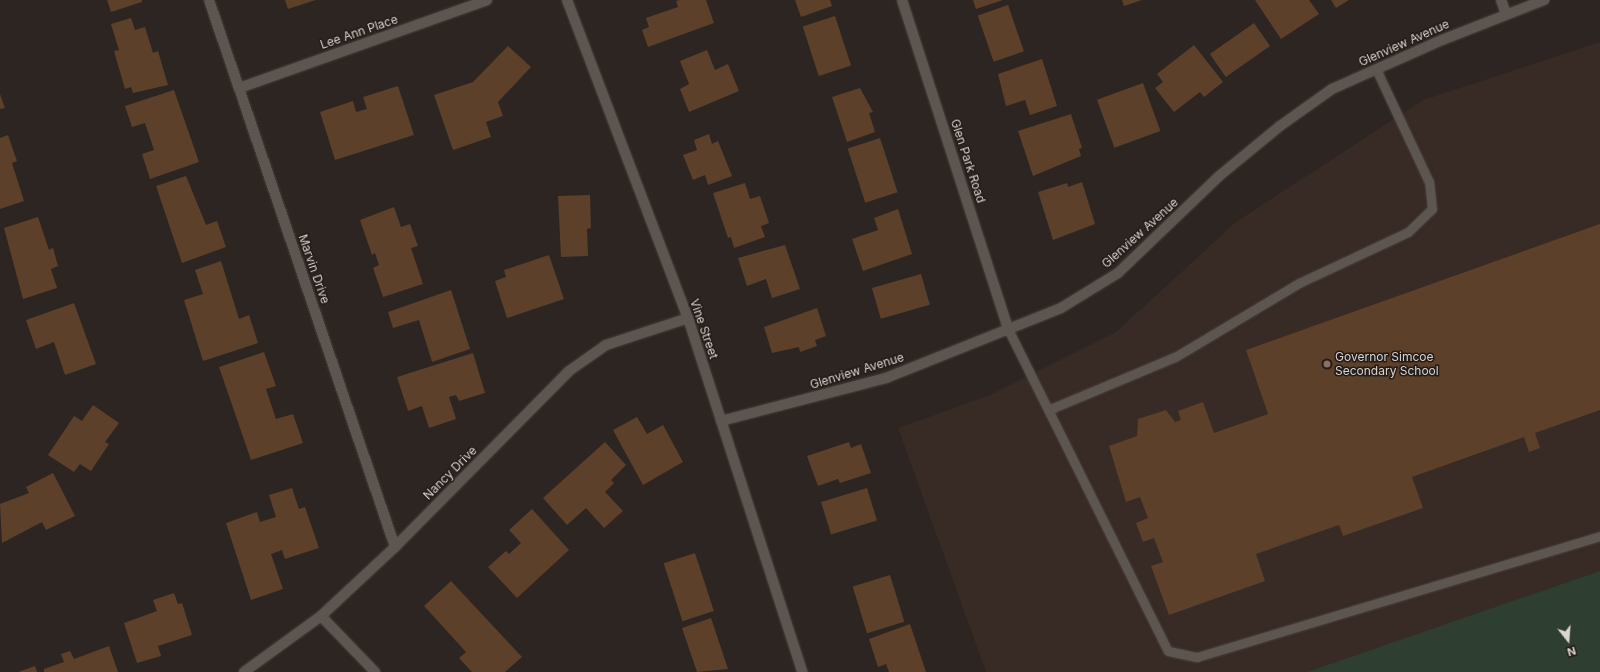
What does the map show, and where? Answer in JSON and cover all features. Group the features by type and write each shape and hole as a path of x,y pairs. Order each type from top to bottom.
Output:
{"street":[{"name":"Marvin Drive","path":"209,0 395,547"},
{"name":"Lee Ann Place","path":"239,88 487,0"},
{"name":"Vine Street","path":"567,0 688,318 802,672"},
{"name":"Glen Park Road","path":"902,0 1009,331"},
{"path":"1500,0 1506,14"},
{"name":"Glenview Avenue","path":"721,421 886,378 1009,331 1061,308 1118,272 1218,177 1280,126 1332,89 1506,14 1544,0"},
{"name":"Nancy Drive","path":"244,672 321,616 395,547 569,371 606,345 688,318"},
{"path":"321,616 375,672"}],"lane":[{"path":"1048,410 1175,356 1299,283 1408,232 1432,209 1429,182 1376,69"},
{"path":"1009,331 1168,651 1197,657 1600,536"}],"shaded area":[{"name":"Governor Simcoe Secondary School","path":"1600,42 1600,672 986,672 898,428 990,395 1116,332 1236,222 1423,100"}],"green space":[{"path":"1600,571 1600,672 1307,672"}],"building":[{"path":"107,0 142,0 142,2 111,12"},
{"path":"285,0 316,0 288,9"},
{"path":"706,0 714,23 648,47 642,30 649,27 646,18 678,7 676,1"},
{"path":"795,0 830,0 832,6 801,17"},
{"path":"973,0 1003,0 976,9"},
{"path":"1122,0 1142,0 1124,6"},
{"path":"1255,0 1309,0 1319,14 1281,39"},
{"path":"1331,0 1349,0 1336,8"},
{"path":"1008,5 1024,51 994,62 978,15"},
{"path":"835,16 851,65 819,76 803,27"},
{"path":"131,18 135,30 145,27 153,53 158,51 168,85 133,93 131,87 125,89 114,51 119,50 111,24"},
{"path":"1254,23 1270,46 1226,77 1210,54"},
{"path":"1194,45 1223,82 1204,97 1200,92 1174,112 1155,88 1163,82 1157,74"},
{"path":"508,46 531,67 498,102 503,116 486,122 491,137 453,150 434,95 473,82"},
{"path":"707,50 715,70 728,64 739,91 689,112 680,89 689,84 680,61"},
{"path":"1042,59 1057,106 1030,115 1025,100 1006,106 998,74"},
{"path":"1143,83 1160,131 1114,148 1097,100"},
{"path":"398,86 414,135 335,160 320,112 353,101 356,112 367,109 363,97"},
{"path":"860,88 873,112 869,113 875,132 847,142 832,97"},
{"path":"174,90 199,162 150,179 142,154 154,150 145,123 132,127 125,106"},
{"path":"0,94 5,108 0,109"},
{"path":"1071,114 1082,148 1079,149 1081,156 1033,176 1018,131"},
{"path":"709,134 712,144 718,141 732,176 708,185 705,175 693,180 683,155 697,150 694,140"},
{"path":"8,135 17,161 12,163 24,201 0,209 0,138"},
{"path":"880,138 898,192 865,203 848,149"},
{"path":"186,176 206,225 217,221 226,247 182,263 156,186"},
{"path":"1082,182 1095,224 1053,240 1038,192 1067,183 1068,187"},
{"path":"745,183 750,199 760,196 769,223 761,226 765,237 734,248 731,237 728,238 713,193"},
{"path":"590,195 591,228 587,229 588,256 561,257 558,196"},
{"path":"394,207 401,227 410,224 418,246 411,248 423,284 383,297 373,268 379,265 375,253 372,255 360,220"},
{"path":"898,209 912,254 863,271 852,239 878,230 874,218"},
{"path":"38,217 49,250 53,248 58,266 51,269 57,288 23,299 4,228"},
{"path":"1600,224 1600,410 1535,433 1540,448 1529,452 1524,437 1412,477 1423,508 1343,536 1339,525 1256,554 1265,581 1169,615 1151,566 1163,562 1154,538 1143,542 1136,523 1148,518 1140,497 1126,502 1109,446 1137,436 1138,419 1166,410 1175,422 1181,420 1178,411 1203,402 1214,433 1268,414 1246,350"},
{"path":"785,245 800,289 772,298 766,279 747,286 738,258"},
{"path":"549,255 564,299 507,318 495,281 506,277 504,270"},
{"path":"221,261 239,319 249,315 258,343 203,361 184,300 203,294 195,270"},
{"path":"921,274 930,305 881,319 872,288"},
{"path":"451,290 470,349 432,362 419,320 393,328 388,312"},
{"path":"74,303 96,364 65,375 54,342 36,349 26,320"},
{"path":"817,308 826,336 815,340 817,346 800,352 799,347 772,353 764,327"},
{"path":"264,352 276,386 266,389 276,419 293,414 303,443 251,460 219,367"},
{"path":"473,353 485,393 459,401 456,395 449,397 456,419 429,428 422,406 408,411 397,377"},
{"path":"93,405 119,423 105,442 109,444 91,471 80,464 74,472 48,455 74,416 82,421"},
{"path":"637,417 647,434 663,425 683,462 643,485 613,430"},
{"path":"605,442 626,465 611,480 614,483 605,492 623,511 604,528 586,508 567,525 543,498"},
{"path":"849,442 851,448 861,444 871,473 840,483 838,479 818,486 807,456"},
{"path":"53,473 75,516 46,530 42,522 2,543 0,504 29,493 26,487"},
{"path":"292,488 299,509 305,507 319,548 285,559 282,550 271,554 283,589 251,600 226,523 257,512 260,522 276,517 269,495"},
{"path":"867,488 877,521 831,535 821,502"},
{"path":"532,509 569,550 517,598 488,567 506,551 509,554 521,543 509,530"},
{"path":"695,553 714,611 682,621 664,563"},
{"path":"890,575 904,622 867,633 853,586"},
{"path":"451,581 522,657 505,672 472,672 459,658 466,652 424,606"},
{"path":"174,593 178,604 182,603 192,635 158,646 161,656 137,663 124,623 157,611 153,600"},
{"path":"711,618 728,669 697,672 682,628"},
{"path":"910,624 926,672 889,672 886,664 878,667 869,639"},
{"path":"109,646 118,672 44,672 44,669 64,662 61,654 70,651 74,659"},
{"path":"35,666 37,672 18,672"}],"place":[{"name":"Governor Simcoe Secondary School","path":"1327,364"}]}
